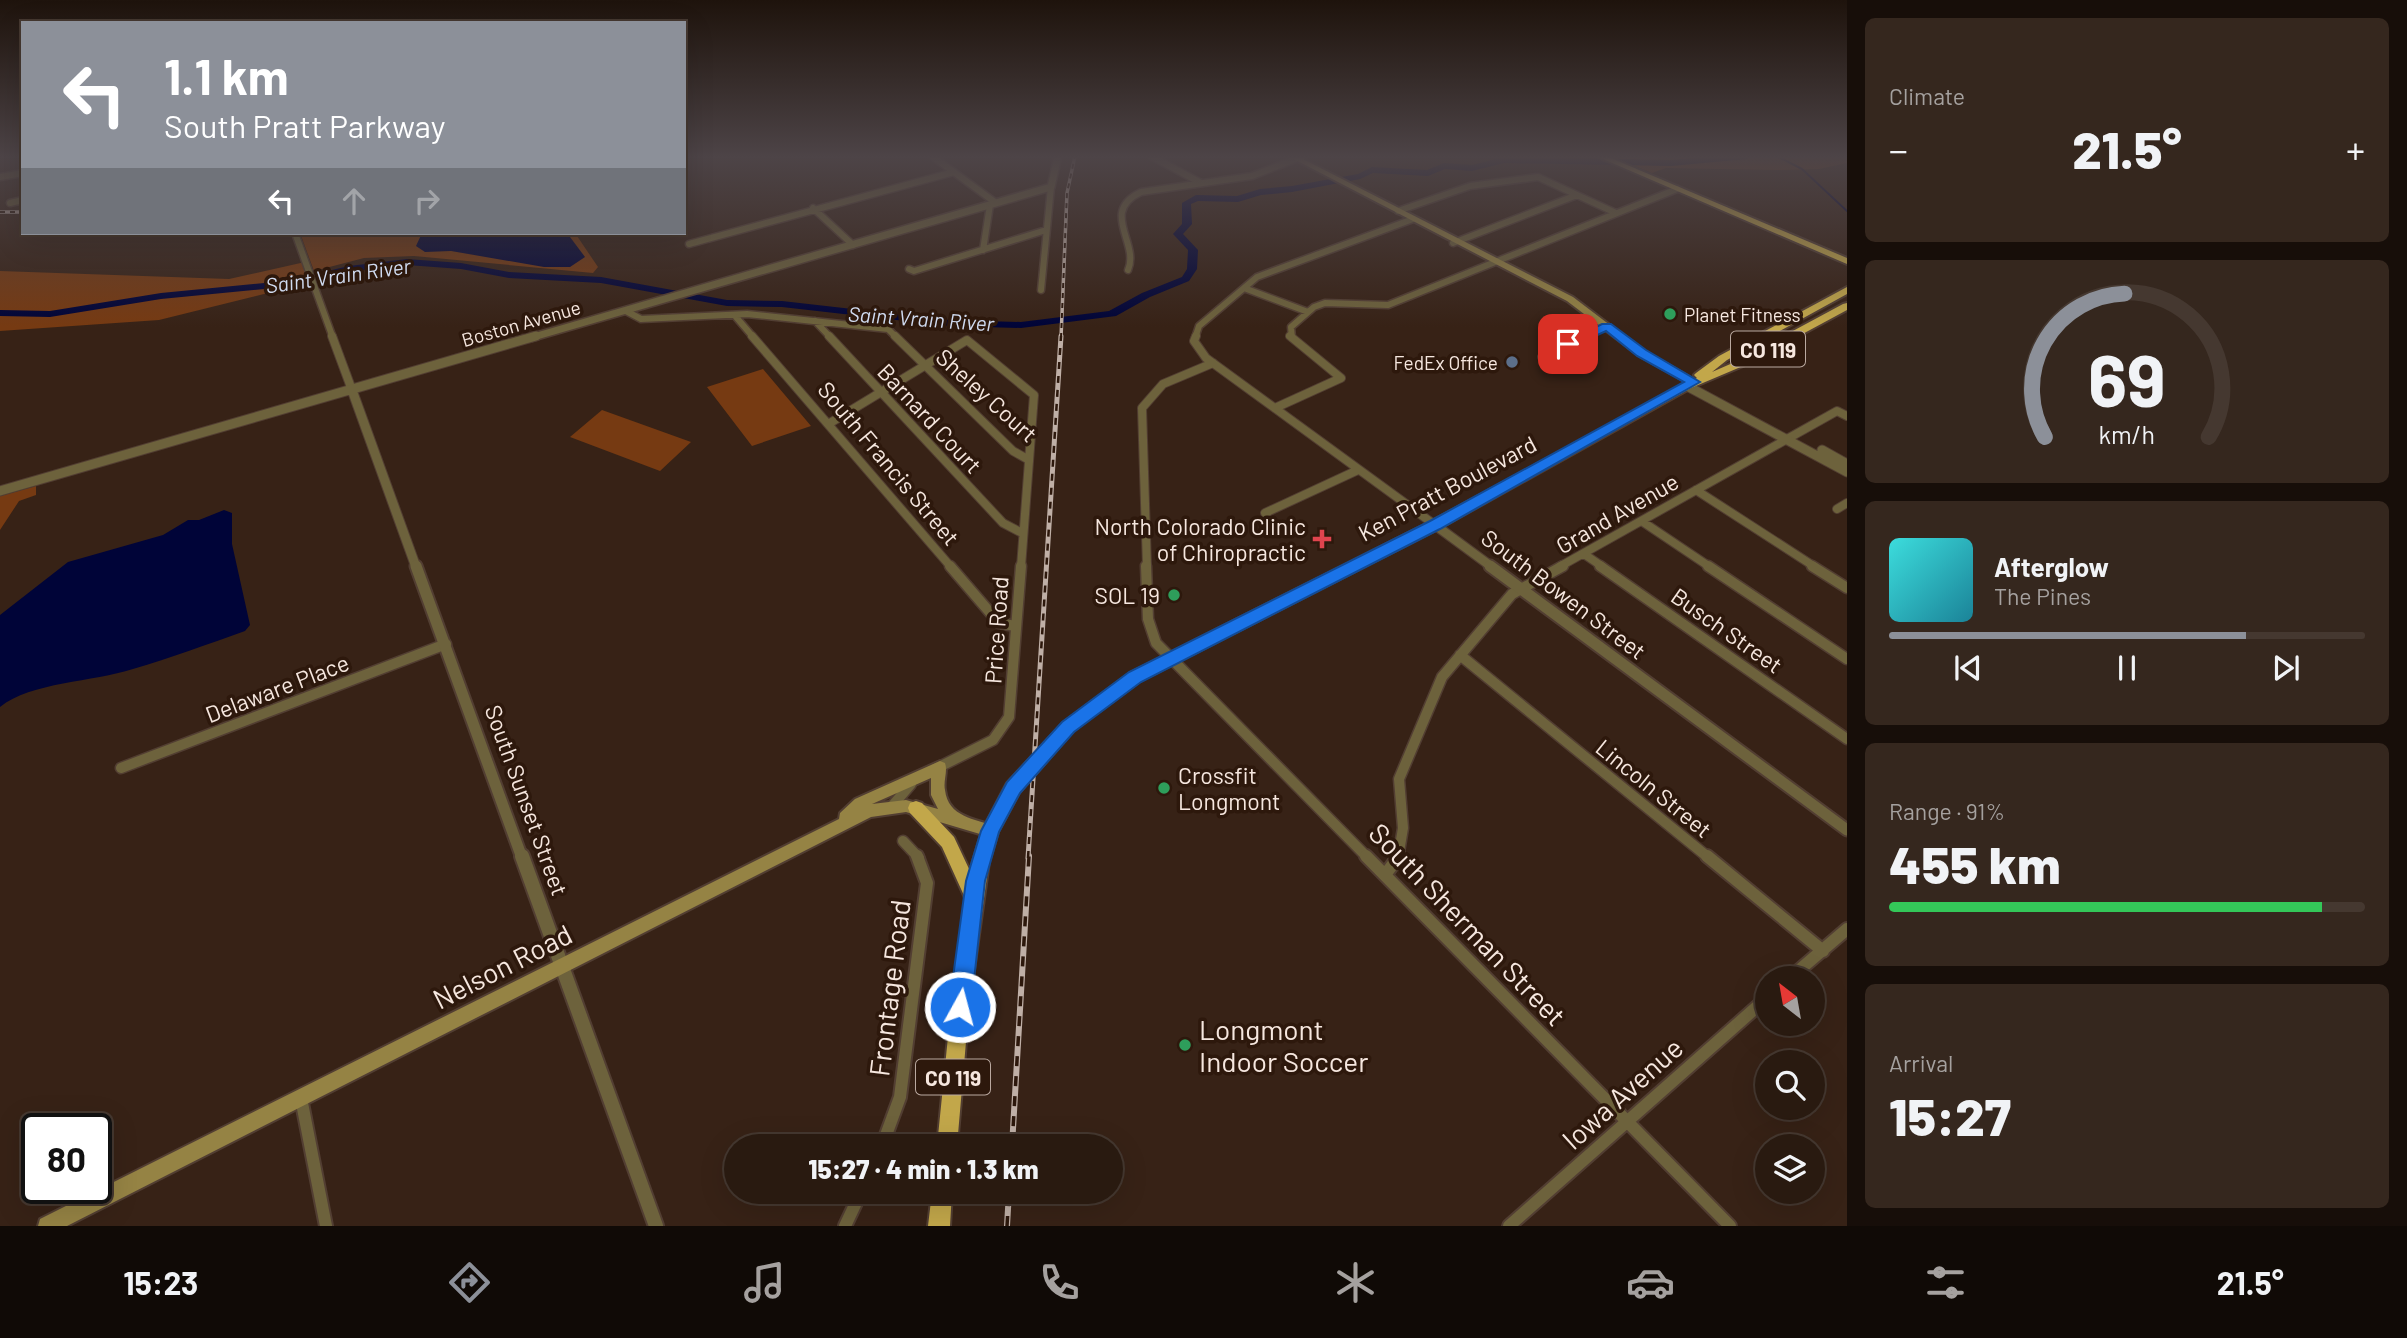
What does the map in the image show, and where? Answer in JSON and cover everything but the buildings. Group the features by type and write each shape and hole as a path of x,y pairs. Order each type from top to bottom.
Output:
{"highway":[{"path":"1734,213 1846,261"},
{"name":"Ken Pratt Boulevard","path":"1690,384 1710,366 1847,290"},
{"name":"Ken Pratt Boulevard","path":"948,1134 973,895 990,831 1013,788 1068,727 1110,694 1170,658 1435,525 1690,384 1739,364 1847,306"},
{"path":"915,808 948,842 973,895"},
{"path":"939,1226 941,1204"}],"main road":[{"path":"1402,213 1555,297 1603,328 1626,352 1690,384"},
{"path":"940,767 935,783 937,796 946,811 957,821"},
{"path":"832,828 860,803 940,767"},
{"name":"Nelson Road","path":"47,1226 869,811 893,806 915,808 990,831"}],"street":[{"path":"689,244 795,213"},
{"path":"819,213 853,245"},
{"name":"Boston Avenue","path":"0,491 962,213"},
{"path":"983,250 991,213"},
{"path":"1041,290 1048,213"},
{"path":"1123,213 1122,232 1132,261 1128,270"},
{"path":"1457,242 1530,213"},
{"path":"1275,408 1341,378 1290,336 1291,327 1308,312 1325,303 1388,305 1615,213"},
{"path":"1194,338 1199,326 1264,273 1416,221"},
{"path":"909,269 914,271 1046,230"},
{"path":"296,235 352,390"},
{"path":"1244,288 1308,312"},
{"path":"626,311 641,319 716,315 736,317 747,314 815,321"},
{"name":"South Francis Street","path":"736,317 999,623 1015,626"},
{"name":"Sheley Court","path":"815,321 888,329 1013,451 1030,460"},
{"name":"Barnard Court","path":"815,321 879,393 1003,523 1023,533"},
{"path":"1542,357 1603,328"},
{"name":"South Bowen Street","path":"1194,338 1197,348 1213,363 1847,830"},
{"name":"Price Road","path":"893,806 906,787 993,740 1007,723 1030,460 1034,395 967,340 926,365"},
{"name":"South Sherman Street","path":"1213,363 1160,385 1151,392 1142,408 1148,620 1156,643 1730,1226"},
{"path":"830,424 926,365"},
{"path":"1690,384 1789,437 1847,472"},
{"name":"South Sunset Street","path":"352,390 656,1226"},
{"name":"Grand Avenue","path":"1385,875 1398,861 1403,828 1399,779 1437,687 1504,603 1521,589 1789,437 1837,411 1847,416"},
{"path":"1789,437 1847,464"},
{"path":"1265,513 1358,470"},
{"path":"1696,490 1847,587"},
{"path":"1837,509 1847,503"},
{"path":"1643,522 1847,659"},
{"name":"Busch Street","path":"1584,554 1847,739"},
{"name":"Delaware Place","path":"121,768 446,644"},
{"name":"Lincoln Street","path":"1460,655 1823,951"},
{"name":"Frontage Road","path":"886,1134 900,1097 927,883 921,861 903,841"},
{"path":"1805,966 1847,929"},
{"name":"Iowa Avenue","path":"1509,1226 1755,1008"},
{"path":"301,1098 326,1226"},
{"path":"845,1226 855,1204"}],"shaded area":[{"path":"301,235 576,235 598,267 593,273 414,256 364,258 314,271"},
{"path":"421,235 568,235 585,257 570,267 544,267 451,251 425,252 416,246"},
{"path":"305,262 312,282 159,320 0,331 0,271 229,279"},
{"path":"763,369 811,426 752,446 707,387"},
{"path":"602,410 691,442 660,471 570,437"},
{"path":"36,486 36,495 19,501 0,530 0,496"},
{"path":"224,510 232,513 232,544 250,625 245,631 133,669 28,692 0,707 0,615 68,562 163,535 188,520 199,520"}],"waterway":[{"name":"Saint Vrain River","path":"0,313 50,314 161,296 285,284 349,269 407,262 461,266 509,275 601,280 727,303 782,304 949,323 1021,325 1112,314 1146,295 1186,279 1192,269 1193,250 1178,234 1187,224 1186,213"}],"railway":[{"path":"1061,338 1066,213"},
{"path":"1028,858 1061,336"},
{"path":"1013,1134 1029,856"},
{"path":"1007,1226 1008,1204"}],"place":[{"name":"Planet Fitness","path":"1670,314"},
{"name":"FedEx Office","path":"1512,362"},
{"name":"North Colorado Clinic of Chiropractic","path":"1322,539"},
{"name":"SOL 19","path":"1174,595"},
{"name":"Crossfit Longmont","path":"1164,788"},
{"name":"Longmont Indoor Soccer","path":"1185,1045"}],"route":[{"path":"960,1007 975,881 990,831 1001,808 1027,769 1088,709 1135,677 1170,658 1435,525 1570,453 1693,382 1641,353 1606,326 1568,344"}]}
